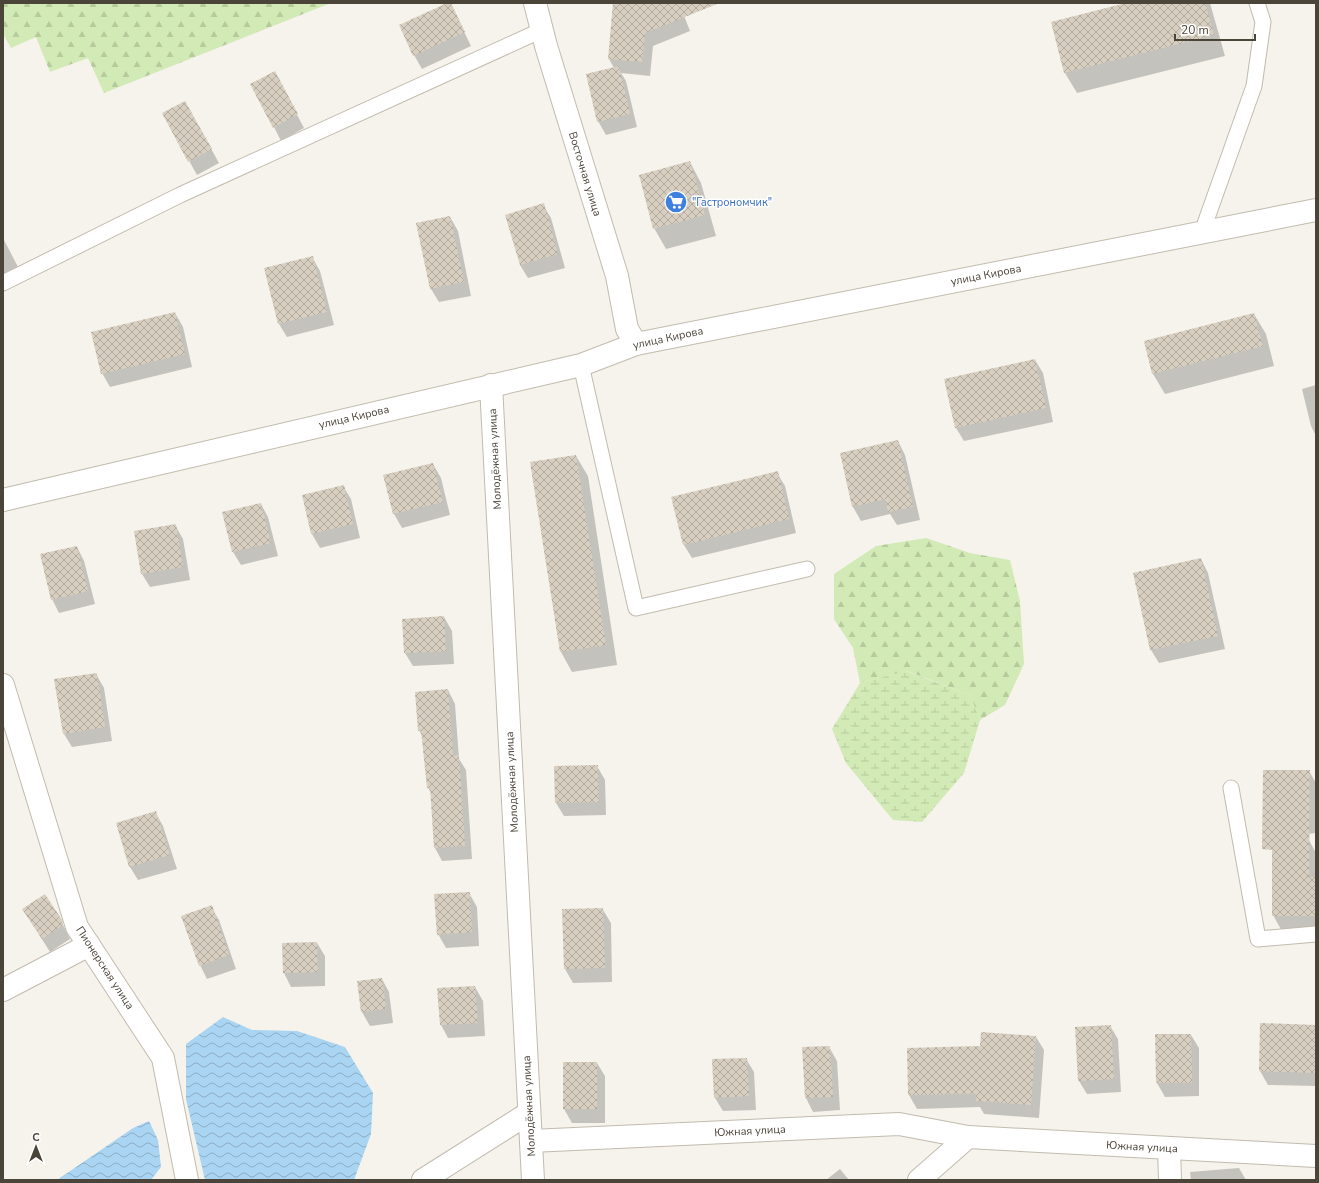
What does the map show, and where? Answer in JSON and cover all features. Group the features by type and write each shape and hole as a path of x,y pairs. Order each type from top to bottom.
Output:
{"street":[{"name":"Восточная улица","path":"535,3 617,276 627,330 636,344"},
{"name":"улица Кирова","path":"3,500 582,364 636,344 1316,210"},
{"name":"Молодёжная улица","path":"491,385 533,1180"},
{"name":"Пионерская улица","path":"3,685 77,927 163,1058 187,1180"},
{"path":"3,990 89,945"},
{"path":"423,1180 529,1114"},
{"name":"Южная улица","path":"531,1141 899,1124 968,1137 1316,1156"},
{"path":"919,1180 968,1137"},
{"path":"1169,1148 1170,1180"}],"lane":[{"path":"1202,232 1254,86 1262,22 1257,3"},
{"path":"3,283 180,195 542,30"},
{"path":"582,364 636,608 807,569"},
{"path":"1231,788 1258,939 1316,934"}],"green space":[{"path":"3,3 331,3 104,93 88,58 50,72 36,37 11,48 3,34"},
{"path":"926,538 970,553 1010,560 1020,601 1024,664 1005,705 980,720 970,695 907,671 860,683 853,648 834,619 834,574 876,546"},
{"path":"906,671 970,695 980,720 964,773 922,822 893,820 846,763 832,729 860,683"}],"water":[{"path":"223,1017 252,1030 297,1031 345,1047 373,1093 371,1134 354,1180 205,1180 186,1099 186,1044"},
{"path":"149,1121 158,1140 161,1167 151,1180 57,1180 133,1128"}],"building":[{"path":"447,3 451,3 465,32 413,56 399,25"},
{"path":"613,3 717,4 645,33 642,62 608,59"},
{"path":"1126,3 1205,3 1214,35 1064,73 1051,22"},
{"path":"619,66 630,114 597,122 586,74"},
{"path":"275,71 298,114 273,128 250,84"},
{"path":"185,101 212,149 188,162 162,113"},
{"path":"690,161 705,215 653,229 639,175"},
{"path":"544,203 558,254 520,265 505,215"},
{"path":"450,216 464,282 430,289 416,223"},
{"path":"313,256 327,312 278,324 264,268"},
{"path":"175,312 185,354 101,374 91,332"},
{"path":"1254,313 1263,346 1152,374 1144,341"},
{"path":"1035,359 1046,408 955,428 944,379"},
{"path":"898,440 913,507 888,512 885,499 852,507 840,453"},
{"path":"576,455 606,645 560,652 530,462"},
{"path":"433,463 443,502 393,514 383,475"},
{"path":"778,471 789,519 683,545 671,497"},
{"path":"344,485 353,524 311,534 302,495"},
{"path":"261,503 271,543 232,552 222,512"},
{"path":"176,524 183,567 141,574 134,531"},
{"path":"77,546 88,591 51,600 40,554"},
{"path":"1201,558 1218,636 1150,650 1133,573"},
{"path":"444,616 446,651 404,653 402,619"},
{"path":"97,673 105,727 63,734 54,679"},
{"path":"448,689 453,756 459,755 465,846 434,848 430,787 427,788 421,730 418,731 415,692"},
{"path":"598,765 599,802 555,803 554,766"},
{"path":"1263,770 1310,770 1309,877 1316,877 1316,916 1272,916 1272,850 1262,849"},
{"path":"156,811 170,855 129,867 116,823"},
{"path":"470,892 472,932 437,935 434,894"},
{"path":"45,894 62,920 63,925 42,939 22,909"},
{"path":"212,905 229,955 199,966 181,916"},
{"path":"603,908 605,968 564,969 562,909"},
{"path":"317,942 318,972 283,973 282,943"},
{"path":"382,978 386,1009 361,1012 357,981"},
{"path":"475,986 478,1023 440,1025 437,988"},
{"path":"1260,1023 1316,1025 1316,1073 1259,1071"},
{"path":"1111,1025 1114,1079 1078,1081 1075,1027"},
{"path":"981,1032 1036,1036 1031,1105 976,1101 976,1094 908,1095 907,1048 980,1046"},
{"path":"1155,1034 1191,1034 1192,1083 1156,1083"},
{"path":"830,1046 833,1097 805,1098 802,1047"},
{"path":"747,1058 749,1096 714,1098 712,1059"},
{"path":"563,1062 597,1062 597,1109 563,1109"}],"place":[{"name":"\"Гастрономчик\"","path":"676,202"}]}
